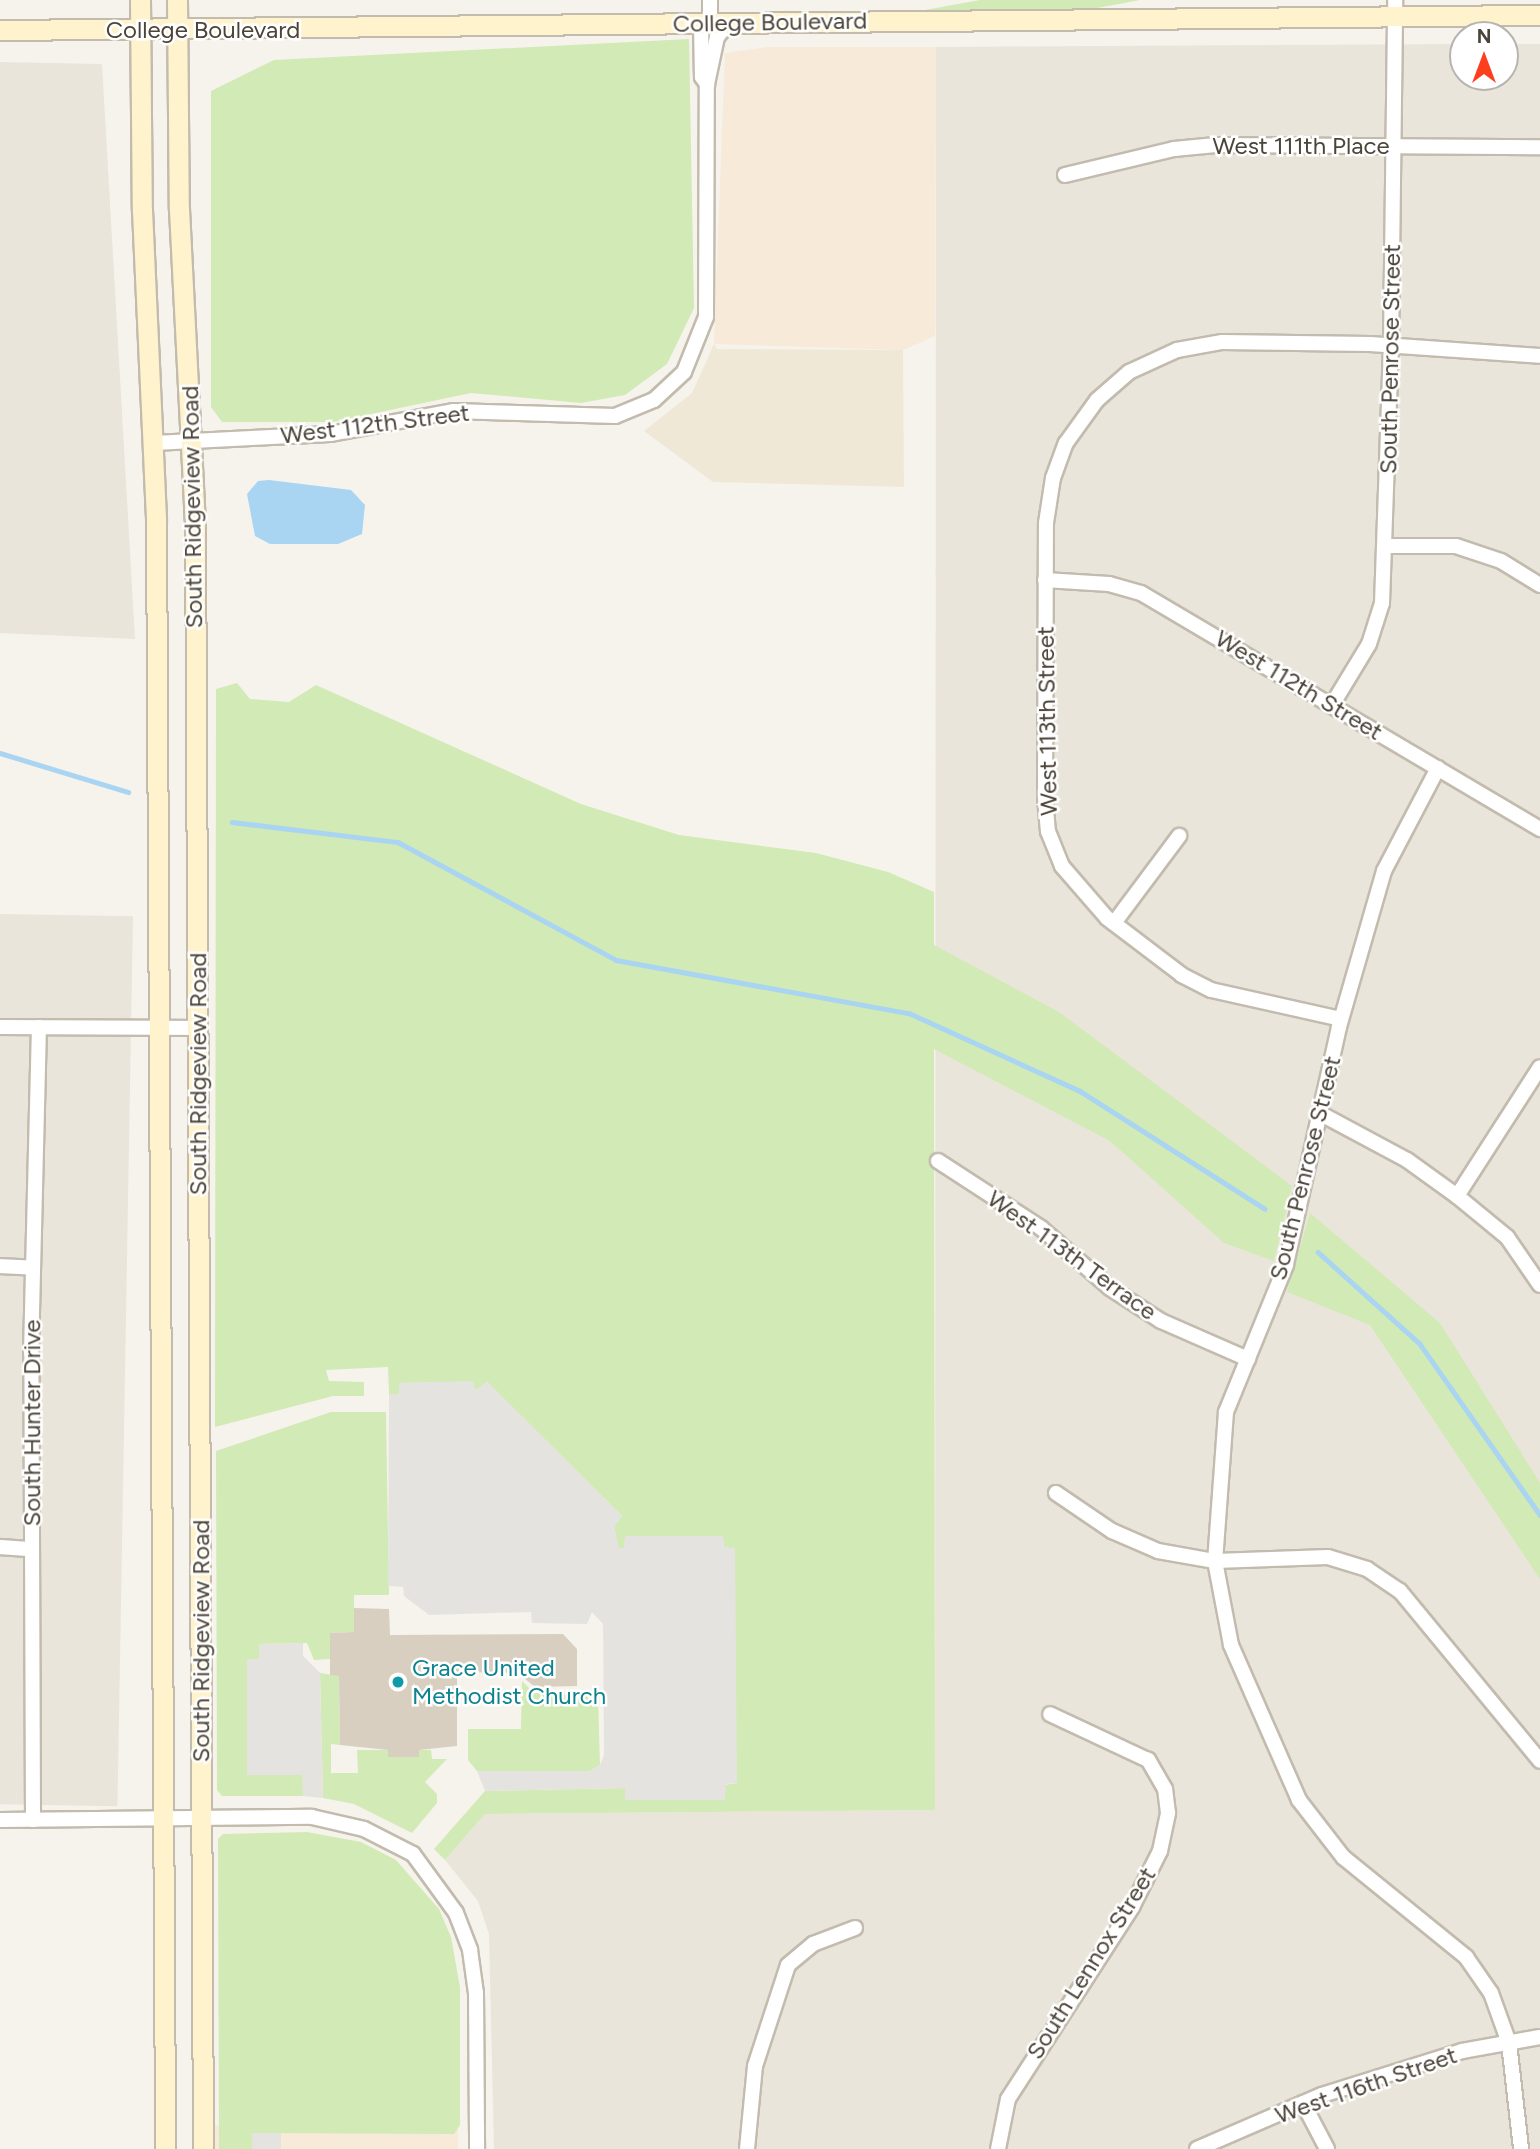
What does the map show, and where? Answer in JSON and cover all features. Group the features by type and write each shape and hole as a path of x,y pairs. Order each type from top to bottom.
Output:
{"main road":[{"name":"South Ridgeview Road","path":"140,0 142,210 154,443 160,1027 165,2149"},
{"name":"South Ridgeview Road","path":"177,0 179,209 192,440 198,1028 203,2149"},
{"name":"College Boulevard","path":"0,30 178,31 1395,9 1540,15"}],"street":[{"path":"707,84 717,37 710,0"},
{"name":"South Penrose Street","path":"1332,705 1369,644 1381,603 1391,345 1395,9"},
{"path":"707,84 702,77 713,22"},
{"name":"West 112th Street","path":"154,443 330,434 453,411 590,418 637,409 684,372 702,337 708,293 707,84"},
{"name":"West 111th Place","path":"1065,175 1174,149 1393,145 1540,147"},
{"name":"West 113th Street","path":"1341,1019 1211,990 1114,923 1079,890 1048,831 1045,580 1049,498 1062,453 1084,415 1129,372 1206,344 1391,345 1540,356"},
{"path":"1385,546 1456,545 1501,561 1540,585"},
{"name":"West 112th Street","path":"1045,580 1109,584 1141,593 1540,829"},
{"name":"South Penrose Street","path":"1438,768 1384,871 1341,1019 1323,1115 1286,1265 1226,1412 1215,1561 1231,1645 1299,1800 1343,1857 1465,1956 1491,1993 1509,2043 1521,2149"},
{"path":"1114,923 1179,836"},
{"path":"0,1027 198,1028"},
{"name":"South Hunter Drive","path":"33,1820 33,1268 39,1027"},
{"path":"1457,1196 1540,1067"},
{"path":"1323,1115 1407,1160 1457,1196 1507,1237 1540,1285"},
{"name":"West 113th Terrace","path":"938,1161 1041,1228 1110,1288 1161,1321 1248,1359"},
{"path":"0,1266 33,1268"},
{"path":"1056,1493 1112,1531 1146,1546 1215,1561 1328,1557 1367,1569 1400,1591 1540,1761"},
{"path":"0,1547 32,1549"},
{"name":"South Lennox Street","path":"998,2149 1008,2099 1132,1907 1160,1851 1168,1813 1165,1789 1148,1760 1050,1714"},
{"path":"0,1820 202,1821 312,1817 364,1829 413,1854 436,1881 470,1950 476,1993 477,2149"},
{"path":"747,2149 755,2066 788,1965 813,1944 855,1928"},
{"name":"West 116th Street","path":"1198,2149 1303,2103 1462,2051 1540,2037"},
{"path":"1303,2103 1327,2149"}],"shaded area":[{"path":"1449,44 1449,91 1519,91 1519,44 1540,44 1540,2149 494,2149 489,1934 478,1901 445,1860 485,1814 935,1810 936,47"},
{"path":"767,47 936,47 935,336 903,350 714,344 725,53"},
{"path":"0,62 102,64 135,639 0,633"},
{"path":"714,344 717,349 903,350 904,487 713,482 644,431 692,393"},
{"path":"0,914 133,916 117,1806 0,1804"},
{"path":"473,1381 475,1390 487,1382 622,1516 614,1526 619,1548 624,1548 625,1536 723,1536 724,1547 735,1548 737,1783 726,1784 725,1800 625,1800 625,1788 485,1791 477,1771 590,1771 600,1765 604,1755 603,1624 592,1612 587,1624 532,1623 531,1612 429,1615 404,1596 403,1587 388,1586 389,1394 399,1394 399,1383"},
{"path":"303,1643 303,1656 320,1673 323,1798 303,1796 302,1775 247,1775 247,1659 259,1659 259,1644"},
{"path":"213,2125 458,2125 458,2149 213,2149"},
{"path":"252,2133 281,2133 281,2149 252,2149"}],"green space":[{"path":"980,0 1140,0 1076,12 914,12"},
{"path":"689,39 694,308 667,364 625,395 581,403 471,393 333,422 222,422 211,407 211,91 274,60"},
{"path":"237,683 250,699 289,702 316,685 581,804 679,835 816,853 888,872 934,892 934,945 1059,1012 1292,1186 1274,1261 1224,1243 1110,1141 934,1049 935,1810 485,1814 445,1860 434,1849 485,1791 625,1788 626,1800 737,1783 723,1537 626,1536 624,1548 618,1548 614,1526 622,1516 487,1382 475,1391 473,1382 399,1383 399,1394 389,1394 388,1367 326,1370 329,1381 364,1382 364,1396 333,1396 215,1427 216,689"},
{"path":"1310,1213 1440,1323 1540,1483 1540,1579 1370,1325 1287,1292"},
{"path":"331,1412 386,1412 389,1595 354,1595 354,1632 330,1633 330,1659 314,1660 307,1643 260,1644 259,1659 247,1660 303,1775 303,1796 222,1796 217,1790 216,1451"},
{"path":"320,1673 339,1676 340,1745 331,1744 331,1773 358,1773 357,1750 388,1750 389,1757 419,1757 419,1750 431,1750 432,1759 447,1759 425,1782 437,1794 437,1803 412,1833 354,1804 323,1798"},
{"path":"522,1681 534,1693 598,1696 600,1765 590,1771 477,1771 468,1760 468,1729 521,1729"},
{"path":"307,1832 361,1842 396,1860 439,1909 451,1937 460,1987 460,2125 454,2134 253,2133 252,2149 219,2149 218,1839 223,1834"}],"water":[{"path":"258,481 351,490 365,505 362,534 338,544 270,544 255,536 247,494"}],"building":[{"name":"Grace United Methodist Church","path":"354,1608 389,1609 390,1635 563,1634 577,1649 577,1686 535,1687 518,1673 457,1672 457,1746 419,1750 419,1757 388,1757 388,1750 340,1745 339,1676 330,1675 330,1633 354,1632"}],"waterway":[{"path":"0,753 128,792"},
{"path":"232,822 398,842 616,960 909,1013 1080,1091 1265,1209"},
{"path":"1318,1252 1420,1344 1540,1515"}],"place":[{"name":"Grace United Methodist Church","path":"398,1682"}]}
